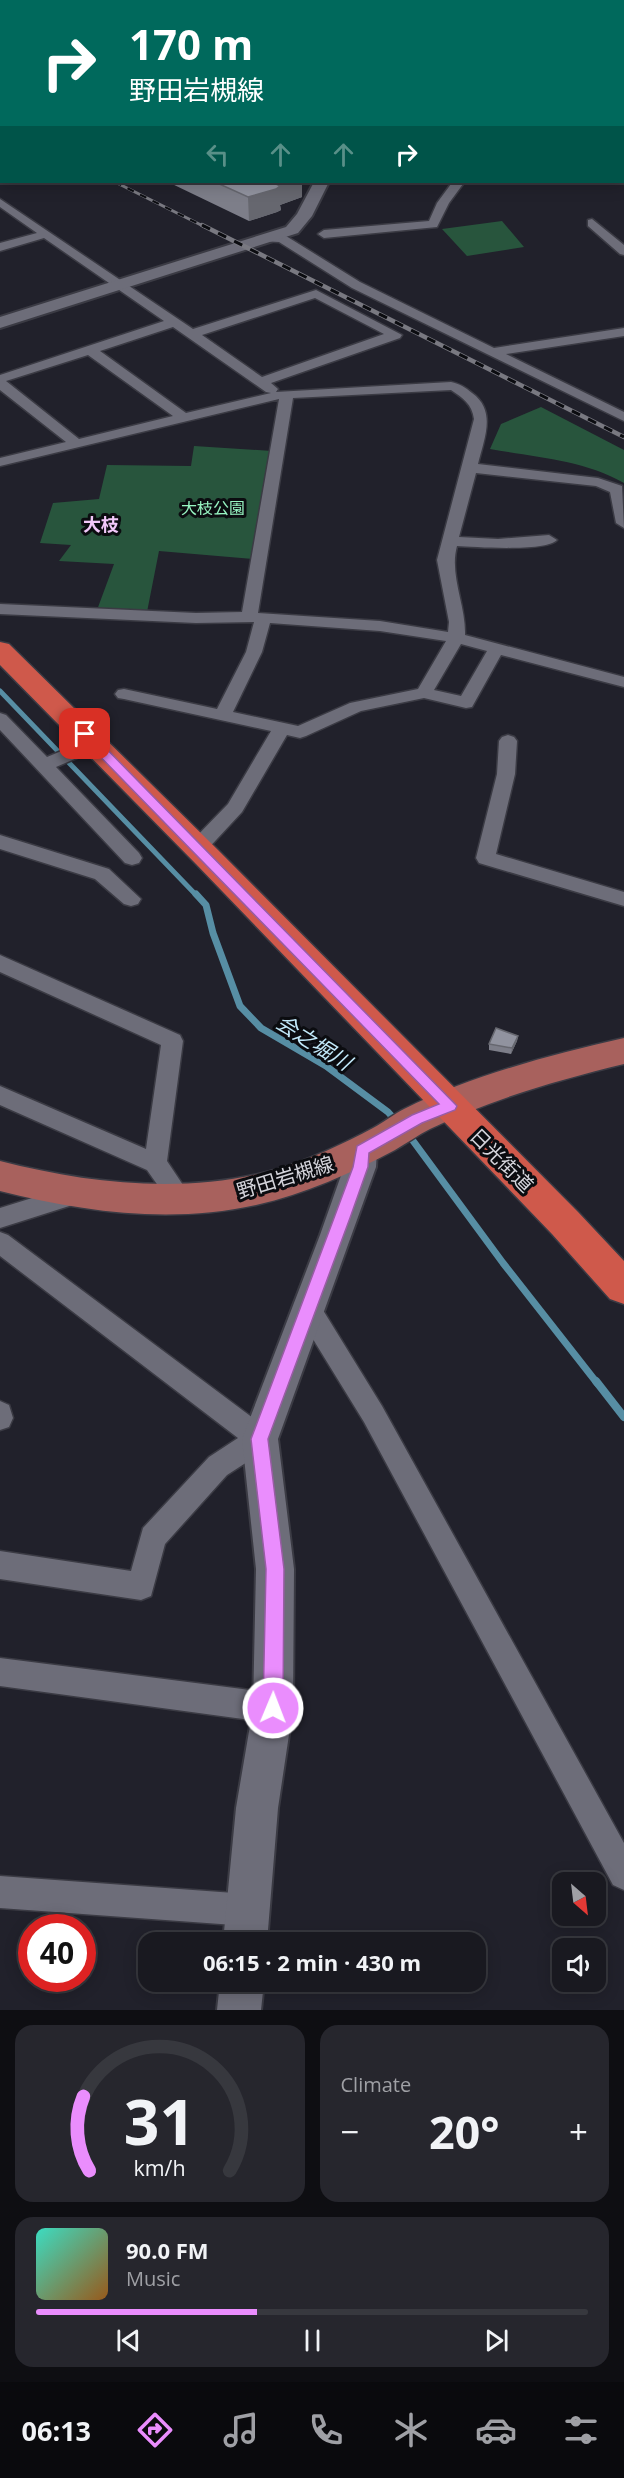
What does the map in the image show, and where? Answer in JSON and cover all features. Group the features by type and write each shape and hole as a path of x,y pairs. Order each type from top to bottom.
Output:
{"highway":[{"name":"日光街道","path":"0,650 85,748 197,848 621,1280"}],"main road":[{"name":"野田岩槻線","path":"0,1176 47,1189 119,1199 181,1200 239,1193 278,1184 321,1168 450,1106 507,1083 624,1051"}],"street":[{"path":"0,323 296,228 320,183"},
{"path":"324,234 433,224 443,203 459,183"},
{"path":"0,202 261,382 284,395"},
{"path":"592,223 624,250"},
{"path":"296,228 337,274"},
{"path":"0,247 46,234"},
{"path":"267,238 282,239 337,274 624,417"},
{"path":"192,334 316,294 395,335 261,382"},
{"path":"0,381 175,322"},
{"path":"492,352 624,332"},
{"path":"90,350 184,418"},
{"path":"0,381 77,444"},
{"path":"0,462 284,395 363,389 456,387 472,399 480,410 481,419 445,560 457,622 456,638 424,693"},
{"path":"223,714 254,652 256,617 284,395"},
{"path":"470,468 598,482 617,489 624,523"},
{"path":"450,541 498,544 549,540"},
{"path":"0,609 196,618 256,617 380,626 456,638 624,682"},
{"path":"124,694 300,732 356,707 424,693 466,703 497,648"},
{"path":"0,719 48,764 132,858"},
{"path":"197,848 235,808 282,728"},
{"path":"508,741 506,774 486,858 624,899"},
{"path":"48,764 85,748"},
{"path":"0,842 102,874 131,899"},
{"path":"0,963 172,1041 155,1163"},
{"path":"0,1095 155,1163 181,1200"},
{"path":"0,1892 247,1926 257,1808 273,1708 275,1569 260,1439 360,1167 388,1136"},
{"path":"0,1218 80,1193"},
{"path":"0,1242 260,1439"},
{"path":"309,1310 373,1414 624,1874"},
{"path":"0,1565 141,1586 153,1537 218,1466 260,1439"},
{"path":"0,1672 273,1708"},
{"path":"239,2010 241,1992"}],"green space":[{"path":"502,221 524,247 467,256 442,229"},
{"path":"541,407 624,450 624,483 609,475 576,464 490,449 501,424"},
{"name":"大枝公園","path":"194,446 272,451 253,559 159,551 147,612 97,610 114,564 59,561 71,545 40,543 53,503 99,499 107,465 191,466"}],"building":[{"path":"217,183 274,183 280,186 276,189 248,197"},
{"path":"496,1028 518,1036 512,1048 489,1044"}],"waterway":[{"name":"会之堀川","path":"0,691 197,896"},
{"name":"会之堀川","path":"196,894 206,905 213,933 240,1006 261,1028 326,1066 388,1112 397,1122"},
{"name":"会之堀川","path":"408,1134 503,1263 597,1383"},
{"name":"会之堀川","path":"596,1381 624,1417"}],"railway":[{"path":"117,183 205,227"},
{"path":"202,225 624,437"}],"district":[{"name":"大枝","path":"101,524"}],"route":[{"path":"85,734 450,1106 417,1119 362,1150 360,1167 342,1218 260,1439 275,1569 273,1708"}]}
